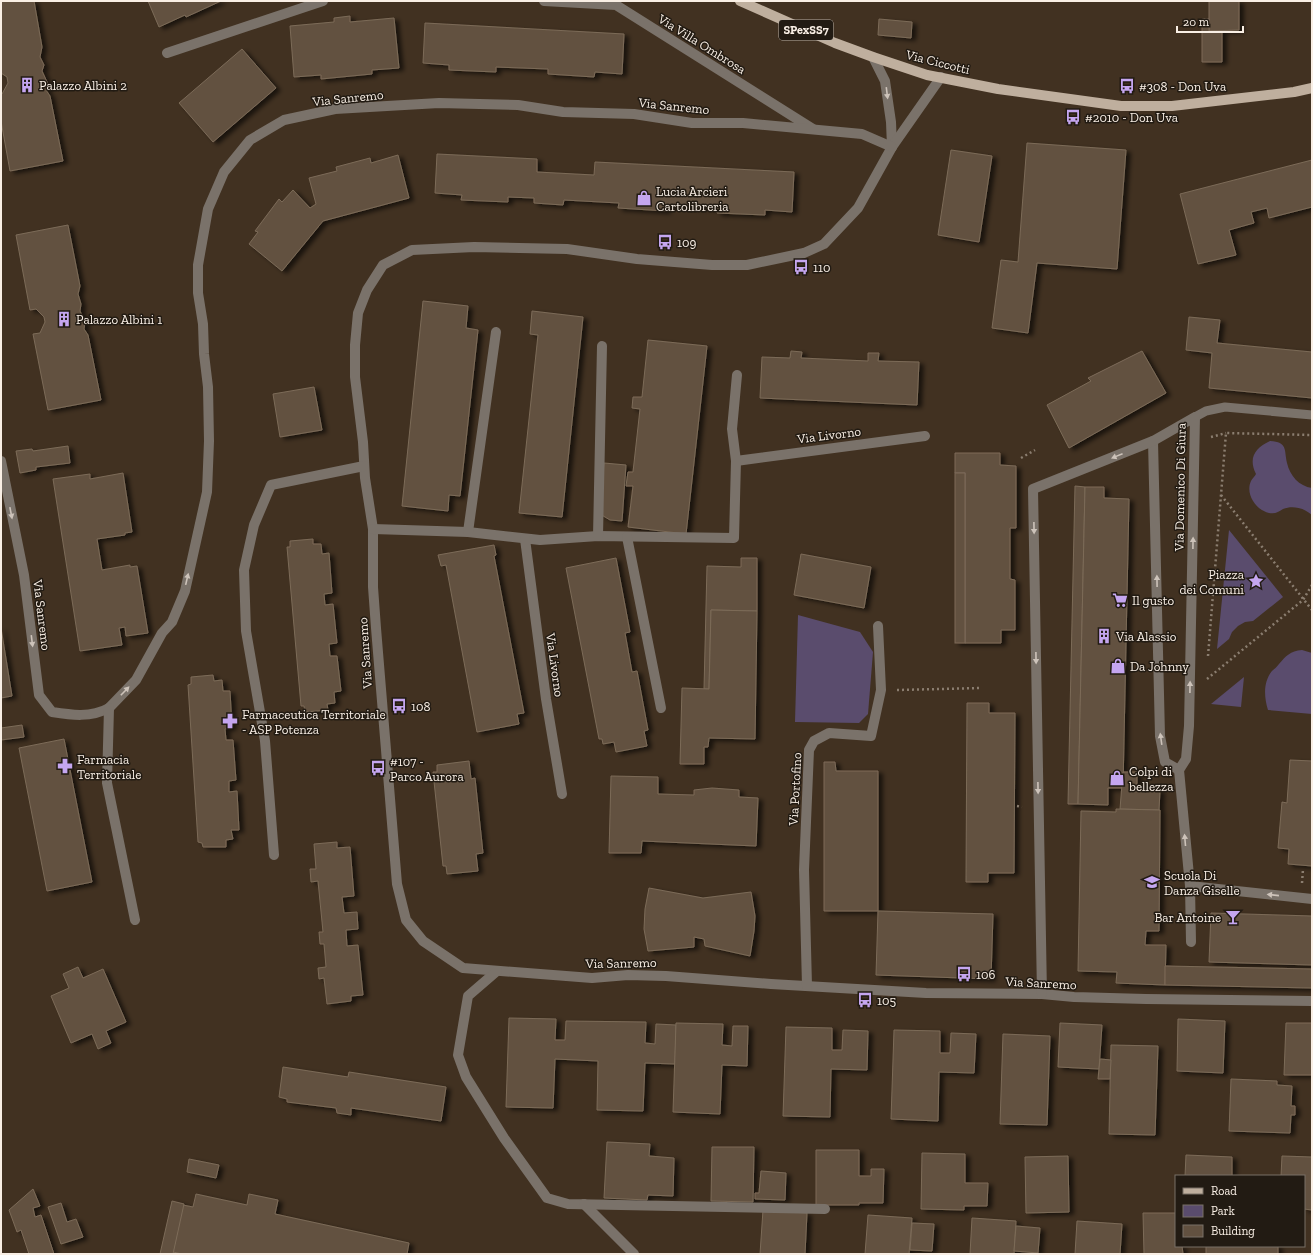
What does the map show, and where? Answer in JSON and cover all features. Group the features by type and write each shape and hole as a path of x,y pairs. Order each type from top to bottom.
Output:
{"main road":[{"name":"SPexSS7","path":"740,1 835,43 873,57"},
{"name":"Via Ciccotti","path":"873,57 927,75 998,89 1121,106 1165,106 1294,92 1312,88"}],"street":[{"path":"167,53 323,1"},
{"name":"Via Villa Ombrosa","path":"544,1 616,5 815,130"},
{"path":"873,57 885,81 891,122 892,147"},
{"name":"Via Sanremo","path":"941,77 892,147 858,208 824,244 804,253 747,265 712,265 637,259 567,249 474,247 412,250 383,265 367,290 358,313 355,344 355,377 364,466 373,530 373,588 397,884 406,920 423,941 463,968 497,972 592,978 628,975 666,976 926,993 1042,994 1090,998 1312,1001"},
{"name":"Via Sanremo","path":"1,461 24,575 39,695 52,712 78,716 104,711 109,708 136,680 162,633 172,622 185,591 207,492 209,441 208,387 204,354 203,324 198,293 198,265 208,209 224,172 250,140 284,120 335,109 439,103 518,105 563,112 634,114 692,123 743,123 862,134 892,147"},
{"path":"468,532 496,332"},
{"path":"598,536 602,346"},
{"path":"373,530 468,532 540,540 598,536 734,538 736,460 732,429 737,375"},
{"name":"Via Domenico Di Giura","path":"1179,770 1165,762 1160,736 1153,441 1196,417"},
{"name":"Via Domenico Di Giura","path":"1191,942 1190,886 1179,770 1186,759 1189,726 1196,417"},
{"name":"Via Livorno","path":"736,460 925,436"},
{"path":"1042,994 1033,489 1153,441"},
{"path":"274,855 265,741 246,631 244,570 254,525 271,485 364,466"},
{"path":"627,537 661,708"},
{"name":"Via Livorno","path":"525,538 546,699 562,794"},
{"name":"Via Portofino","path":"807,986 804,870 809,750 814,741 829,733 871,736 881,690 878,626"},
{"path":"109,708 107,782 135,920"},
{"path":"1190,886 1312,899"},
{"path":"497,972 468,996 458,1055 466,1077 504,1138 548,1198 568,1204 825,1209"},
{"path":"584,1204 634,1254"}],"lane":[{"path":"1196,417 1206,411 1224,407 1312,416"}],"path":[{"path":"1208,664 1226,433 1312,435"},
{"path":"1021,458 1035,450"},
{"path":"1221,495 1312,610"},
{"path":"1207,671 1207,679 1303,600 1312,585"},
{"path":"881,690 982,688"}],"green space":[{"path":"1270,441 1280,443 1284,448 1288,468 1296,480 1307,487 1312,488 1312,515 1302,509 1294,507 1283,509 1275,513 1269,513 1260,509 1253,501 1249,491 1251,481 1256,474 1253,463 1254,454 1260,447"},
{"path":"1229,530 1283,597 1253,621 1245,622 1238,626 1232,632 1229,639 1217,649"},
{"path":"798,615 860,632 873,652 868,714 859,723 795,722"},
{"path":"1302,650 1312,653 1312,714 1268,710 1265,690 1269,675 1289,654 1294,651"},
{"path":"1244,677 1241,707 1211,704"}],"building":[{"name":"Palazzo Albini 2","path":"1,1 34,1 42,47 40,57 44,65 42,71 48,84 46,90 50,96 63,161 10,171 1,121 1,94 8,83 7,77 1,73"},
{"path":"148,1 221,1 186,17 185,15 159,27"},
{"path":"1209,1 1239,1 1239,30 1209,31"},
{"path":"350,16 350,22 394,18 399,68 372,70 372,74 321,79 321,75 294,77 290,26 334,22 334,18"},
{"path":"879,19 912,22 911,38 878,35"},
{"path":"1202,19 1209,19 1209,31 1222,31 1222,62 1202,62"},
{"path":"425,23 624,34 622,74 595,72 594,77 548,74 548,69 496,67 496,72 449,70 449,65 423,63"},
{"path":"242,49 276,88 213,142 179,103"},
{"path":"1027,143 1126,150 1117,269 1037,263 1028,333 992,328 1001,260 1018,262"},
{"path":"951,150 992,156 979,242 938,235"},
{"path":"437,154 537,159 537,172 594,175 595,162 794,172 792,212 765,210 765,215 717,213 717,208 666,205 666,211 618,208 619,203 564,200 563,205 534,203 534,198 508,197 508,202 461,200 462,195 435,193"},
{"path":"398,155 409,198 323,221 282,271 249,244 258,232 255,231 279,199 282,202 293,190 310,208 316,204 309,178 337,171 336,167 370,158 371,163"},
{"path":"1312,160 1312,207 1269,218 1267,208 1251,212 1254,223 1229,230 1236,255 1198,264 1180,194"},
{"name":"Palazzo Albini 1","path":"68,225 80,286 78,294 81,304 80,311 85,322 84,329 88,335 101,400 48,410 33,334 40,333 45,322 44,317 36,309 30,310 16,235"},
{"path":"423,301 468,306 466,328 478,330 460,496 449,495 448,511 402,506"},
{"path":"532,311 583,317 562,517 519,513 538,335 530,334"},
{"path":"1189,317 1220,320 1217,343 1312,352 1312,398 1209,388 1212,353 1186,350"},
{"path":"648,340 707,346 686,534 628,527 633,486 626,486 628,472 633,472 640,409 632,408 633,397 642,397"},
{"path":"791,351 802,352 801,358 868,361 868,353 879,353 878,361 919,362 917,405 760,398 762,357 790,358"},
{"path":"1142,351 1166,393 1069,448 1047,405 1091,381 1088,378"},
{"path":"314,387 322,430 280,437 273,394"},
{"path":"68,446 70,463 36,467 36,470 20,473 16,451 32,449 33,451"},
{"path":"955,453 1000,453 1000,465 1016,466 1016,528 1010,528 1010,579 1015,580 1015,630 1001,630 1001,643 965,643 965,473 955,473"},
{"path":"604,463 626,465 622,521 610,520 600,514"},
{"path":"123,473 132,532 125,533 125,535 97,539 102,570 130,565 130,567 137,566 148,633 126,636 125,627 119,628 122,645 80,651 53,479 90,474 90,479"},
{"path":"955,473 965,473 965,643 955,643"},
{"path":"1075,486 1085,487 1078,804 1068,804"},
{"name":"Via Alassio","path":"1085,487 1104,487 1104,498 1129,499 1123,788 1108,788 1108,805 1078,804"},
{"path":"313,539 313,544 321,544 322,554 329,553 332,593 324,594 325,605 333,604 337,643 329,644 330,656 337,656 341,691 334,692 335,703 327,704 328,710 305,712 304,706 301,706 287,547 290,547 290,541"},
{"path":"494,545 496,555 494,556 524,713 517,714 519,724 477,732 446,565 441,566 438,555"},
{"path":"801,554 871,567 864,608 794,595"},
{"path":"616,558 630,632 625,633 632,672 637,671 648,730 644,731 647,746 616,752 614,742 603,744 602,739 599,739 566,568"},
{"path":"741,558 757,558 757,611 711,610 709,689 704,689 707,566 741,567"},
{"path":"711,610 757,611 755,739 709,738 708,747 704,747 704,764 680,764 682,688 709,689"},
{"path":"1,628 12,696 1,698"},
{"path":"213,675 214,681 222,680 223,691 230,691 232,727 225,729 226,740 233,740 236,780 229,781 229,792 237,791 239,830 231,830 233,839 226,840 226,847 203,847 202,843 198,842 188,685 191,684 191,677"},
{"path":"967,703 989,703 989,713 1015,713 1014,873 988,873 988,882 966,882"},
{"path":"22,725 24,737 1,740 1,728"},
{"path":"64,739 92,882 47,891 19,748"},
{"path":"1290,760 1312,761 1312,866 1288,864 1289,849 1278,848 1282,802 1287,803"},
{"path":"469,761 471,779 475,778 483,853 476,854 478,871 447,874 446,866 443,866 433,772 437,772 437,765"},
{"path":"824,762 835,762 836,771 878,771 878,911 824,911"},
{"path":"1123,772 1137,772 1137,790 1160,790 1159,810 1120,809"},
{"path":"611,776 658,777 658,794 694,795 694,790 712,788 739,790 739,797 758,798 756,846 642,841 641,853 609,853"},
{"path":"1116,809 1160,810 1159,931 1146,931 1145,945 1166,945 1165,985 1116,983 1117,972 1078,971 1081,811 1116,812"},
{"path":"337,842 337,848 350,847 354,896 342,897 344,913 357,912 358,929 346,930 347,946 358,945 363,995 351,996 351,1001 327,1004 324,978 319,979 318,968 326,967 324,944 320,944 319,932 323,932 318,881 311,882 310,869 316,869 314,844"},
{"path":"649,888 703,898 751,892 755,916 750,956 705,946 704,939 694,937 694,947 648,951 644,929 645,909"},
{"path":"878,911 993,914 991,979 876,975"},
{"path":"1211,913 1312,916 1312,965 1209,962"},
{"path":"1165,966 1312,969 1312,988 1165,985"},
{"path":"78,967 83,978 103,969 126,1022 106,1031 111,1043 98,1049 92,1034 71,1043 51,996 69,988 63,974"},
{"path":"509,1018 556,1019 555,1040 565,1040 566,1021 646,1022 645,1043 655,1044 656,1024 676,1025 675,1064 645,1063 643,1111 597,1110 598,1061 555,1059 553,1108 506,1107"},
{"path":"1178,1019 1225,1021 1223,1073 1177,1071"},
{"path":"676,1023 723,1024 722,1045 732,1046 733,1026 748,1026 747,1066 722,1065 720,1114 673,1112"},
{"path":"1060,1023 1102,1025 1099,1069 1058,1067"},
{"path":"1286,1023 1312,1023 1312,1075 1284,1075"},
{"path":"786,1027 832,1028 832,1050 842,1050 843,1030 868,1031 867,1070 831,1069 830,1117 783,1116"},
{"path":"894,1030 940,1031 940,1053 950,1053 951,1033 976,1034 974,1073 939,1072 938,1121 891,1119"},
{"path":"1003,1034 1050,1036 1047,1125 1000,1124"},
{"path":"1111,1045 1158,1046 1155,1135 1109,1134"},
{"path":"1100,1059 1111,1060 1110,1079 1098,1079"},
{"path":"283,1067 348,1077 349,1072 446,1087 441,1121 351,1108 351,1115 337,1113 336,1108 287,1102 287,1099 279,1097"},
{"path":"1231,1079 1277,1081 1277,1085 1292,1086 1291,1106 1295,1106 1295,1115 1291,1115 1290,1133 1229,1131"},
{"path":"607,1142 650,1144 649,1156 674,1158 673,1196 648,1195 647,1200 604,1198"},
{"path":"712,1147 754,1147 753,1202 711,1201"},
{"path":"816,1150 859,1150 859,1176 871,1176 871,1169 884,1169 883,1203 859,1203 859,1205 816,1205"},
{"path":"922,1153 965,1154 965,1183 988,1183 987,1206 964,1206 964,1210 921,1209"},
{"path":"1186,1155 1232,1157 1232,1175 1185,1175"},
{"path":"1068,1156 1069,1212 1026,1213 1025,1157"},
{"path":"1282,1156 1312,1157 1312,1210 1305,1209 1305,1175 1281,1175"},
{"path":"189,1159 219,1165 216,1178 187,1172"},
{"path":"761,1171 786,1173 785,1200 755,1199 755,1193 759,1193"},
{"path":"33,1189 40,1206 33,1208 35,1217 41,1215 54,1254 29,1254 21,1230 17,1232 9,1210"},
{"path":"196,1194 247,1205 249,1194 278,1200 275,1214 409,1243 407,1254 182,1254 173,1252 183,1205 193,1207"},
{"path":"172,1201 184,1204 173,1254 160,1254"},
{"path":"61,1203 67,1222 76,1219 83,1237 61,1244 48,1207"},
{"path":"763,1210 807,1213 805,1254 760,1254"},
{"path":"1143,1213 1175,1213 1175,1247 1182,1247 1183,1254 1144,1254"},
{"path":"868,1215 912,1218 909,1254 865,1254"},
{"path":"972,1218 1016,1221 1014,1254 970,1254"},
{"path":"1077,1221 1122,1224 1120,1254 1075,1254"},
{"path":"912,1223 934,1224 932,1251 910,1250"},
{"path":"1016,1226 1040,1228 1038,1253 1014,1251"},
{"path":"1206,1247 1278,1247 1278,1254 1206,1254"}],"place":[{"name":"Palazzo Albini 2","path":"27,85"},
{"name":"#308 - Don Uva","path":"1127,86"},
{"name":"#2010 - Don Uva","path":"1073,117"},
{"name":"Lucia Arcieri Cartolibreria","path":"644,198"},
{"name":"109","path":"665,242"},
{"name":"110","path":"801,267"},
{"name":"Palazzo Albini 1","path":"64,319"},
{"name":"Piazza dei Comuni","path":"1256,581"},
{"name":"Il gusto","path":"1120,600"},
{"name":"Via Alassio","path":"1104,636"},
{"name":"Da Johnny","path":"1118,666"},
{"name":"108","path":"399,706"},
{"name":"Farmaceutica Territoriale - ASP Potenza","path":"230,721"},
{"name":"Farmacia Territoriale","path":"65,766"},
{"name":"#107 - Parco Aurora","path":"378,768"},
{"name":"Colpi di bellezza","path":"1117,778"},
{"name":"Scuola Di Danza Giselle","path":"1152,882"},
{"name":"Bar Antoine","path":"1233,917"},
{"name":"106","path":"964,974"},
{"name":"105","path":"865,1000"}]}
